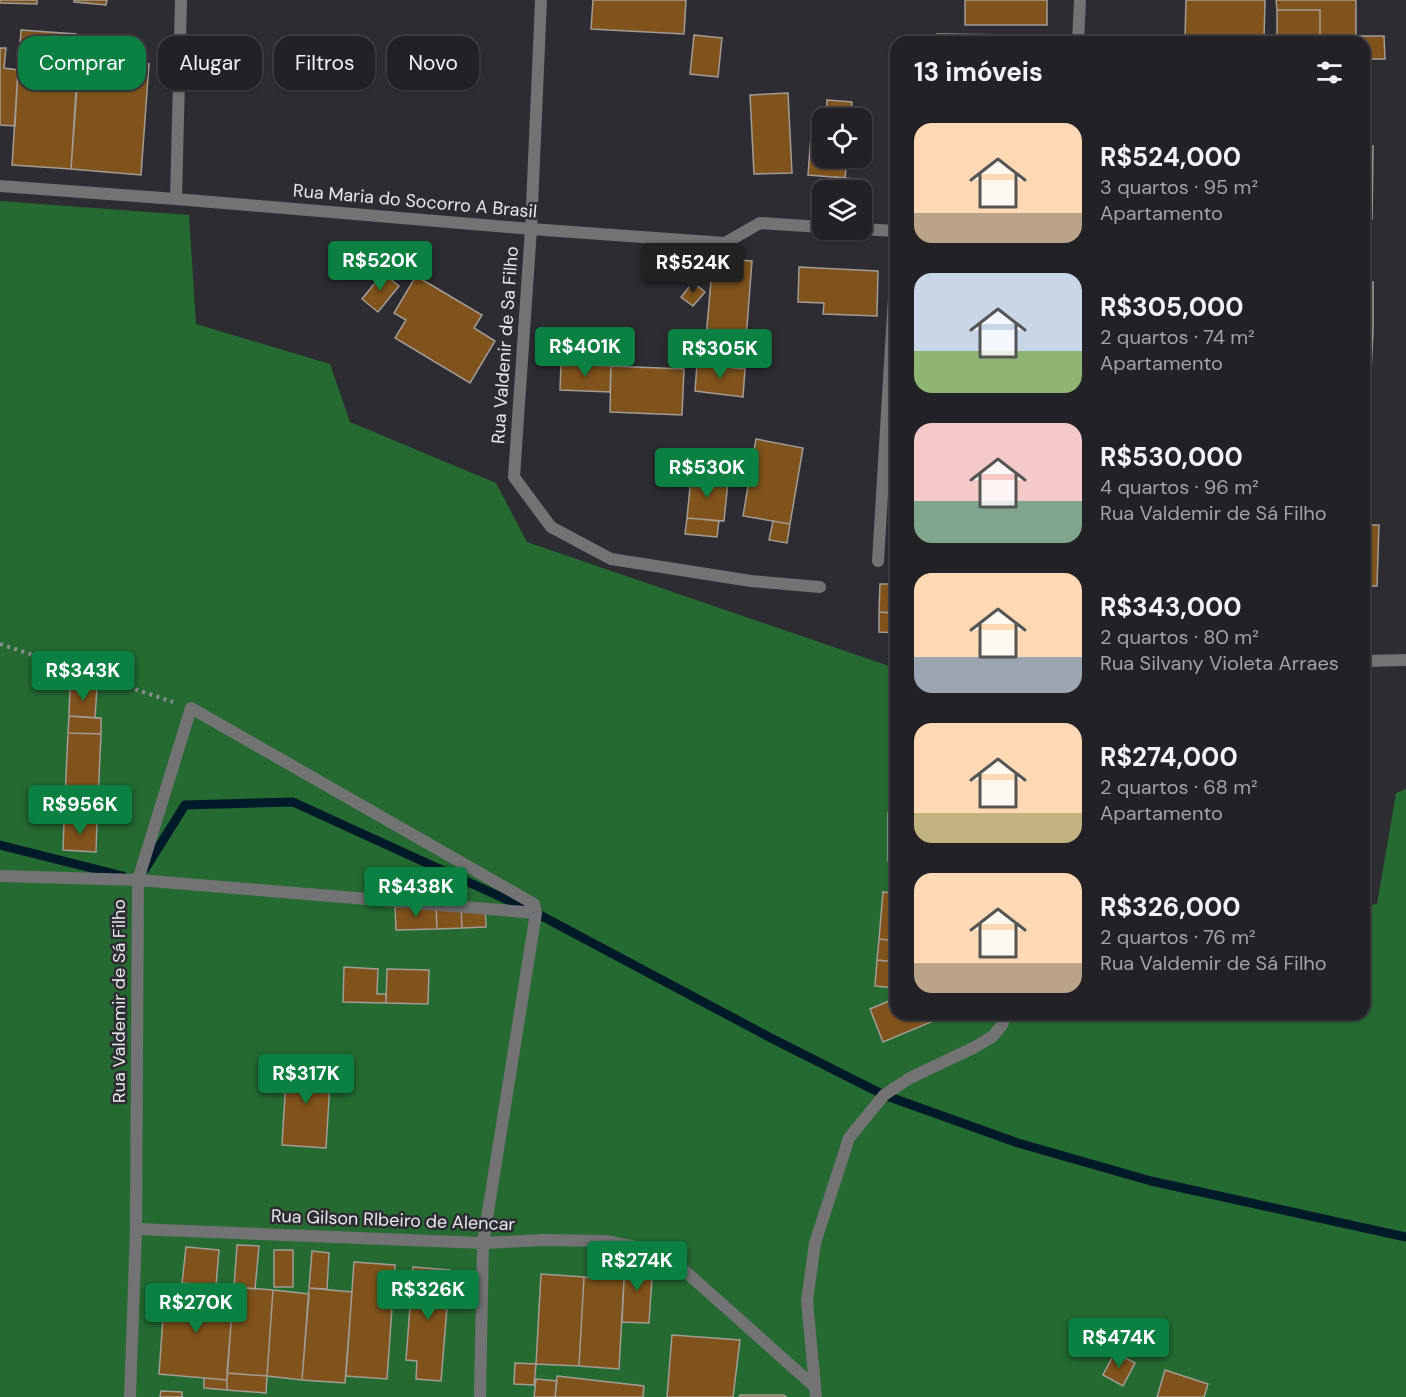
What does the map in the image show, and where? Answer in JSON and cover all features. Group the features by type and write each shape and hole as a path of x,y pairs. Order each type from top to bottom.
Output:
{"street":[{"path":"176,199 181,0"},
{"name":"Rua Valdenir de Sa Filho","path":"541,0 531,229 514,477 551,527 611,559 751,581 820,586"},
{"path":"1078,36 1080,0"},
{"name":"Rua Maria do Socorro A Brasil","path":"0,186 724,243 760,223 812,226"},
{"path":"872,230 890,231"},
{"path":"878,561 890,363"},
{"path":"1370,661 1406,660"},
{"path":"0,876 138,880 191,708 534,904 536,913 483,1243 480,1397"},
{"name":"Rua Valdemir de Sá Filho","path":"130,1397 135,1229 138,880 536,913"},
{"path":"815,1392 807,1301 815,1243 849,1138 884,1095 910,1078 992,1037 1004,1020"},
{"name":"Rua Gilson RIbeiro de Alencar","path":"135,1229 483,1243 544,1240 606,1241 646,1248 686,1272 815,1392"}],"path":[{"path":"0,644 191,708"}],"green space":[{"path":"0,201 189,215 196,324 330,364 350,422 496,483 527,542 890,666 888,807 890,807 890,1020 1370,1020 1370,905 1377,904 1396,793 1406,789 1406,1397 0,1397"}],"building":[{"path":"0,0 37,0 37,4 0,3"},
{"path":"74,0 107,0 106,5 74,2"},
{"path":"593,0 686,0 684,34 591,29"},
{"path":"965,0 1047,0 1047,25 965,25"},
{"path":"1186,0 1265,0 1264,36 1185,36"},
{"path":"1276,0 1356,0 1356,36 1320,36 1320,10 1277,10"},
{"path":"1277,10 1320,10 1320,36 1277,36"},
{"path":"21,30 76,34 76,36 21,36"},
{"path":"937,34 1024,35 1024,36 937,36"},
{"path":"694,35 722,38 718,77 690,74"},
{"path":"1370,36 1384,36 1385,59 1370,59"},
{"path":"0,48 6,48 4,68 18,70 15,126 0,125"},
{"path":"146,64 149,64 141,175 71,169 76,90 146,90"},
{"path":"18,70 18,90 77,90 71,169 12,165"},
{"path":"788,93 792,173 754,174 750,95"},
{"path":"827,100 852,102 851,108 827,108"},
{"path":"811,136 812,168 846,168 845,178 808,175"},
{"path":"1370,146 1373,146 1372,219 1370,219"},
{"path":"835,177 845,178 845,180 835,180"},
{"path":"729,259 752,261 745,352 705,349 712,269 728,270"},
{"path":"799,267 878,271 877,316 823,314 824,303 798,302"},
{"path":"383,273 399,286 378,312 362,299"},
{"path":"416,276 482,315 474,328 495,341 470,383 395,338 406,320 394,313"},
{"path":"693,282 705,292 693,306 681,297"},
{"path":"1370,282 1373,282 1373,330 1370,330"},
{"path":"1370,330 1373,330 1371,372"},
{"path":"561,364 611,366 610,392 560,390"},
{"path":"697,364 745,369 743,397 695,391"},
{"path":"611,366 684,369 682,415 610,412"},
{"path":"756,439 803,448 790,524 743,516"},
{"path":"691,477 728,481 724,521 687,518"},
{"path":"687,518 719,521 717,537 685,534"},
{"path":"773,521 790,524 787,543 769,540"},
{"path":"1370,525 1379,525 1377,586 1370,586"},
{"path":"880,584 890,584 890,613 879,612"},
{"path":"879,612 890,613 890,633 879,632"},
{"path":"70,686 97,687 95,718 69,716"},
{"path":"69,716 101,718 101,734 68,733"},
{"path":"68,733 101,734 97,821 64,820"},
{"path":"888,813 890,813 890,861 888,861"},
{"path":"64,820 97,821 96,852 63,850"},
{"path":"883,892 890,893 890,940 879,939"},
{"path":"461,905 462,928 437,929 436,906"},
{"path":"461,905 485,905 486,927 462,928"},
{"path":"436,906 437,929 396,930 395,907"},
{"path":"879,939 890,940 890,961 877,960"},
{"path":"877,960 890,961 890,987 875,986"},
{"path":"344,967 378,969 377,994 386,994 386,1003 343,1002"},
{"path":"387,969 429,970 428,1004 386,1003"},
{"path":"890,1001 890,1020 936,1020 883,1042 870,1009"},
{"path":"287,1062 331,1065 326,1148 282,1145"},
{"path":"237,1245 259,1246 255,1289 234,1287"},
{"path":"186,1247 219,1250 216,1286 182,1283"},
{"path":"274,1250 293,1250 293,1287 274,1287"},
{"path":"312,1251 329,1253 327,1289 309,1288"},
{"path":"625,1261 653,1263 649,1323 622,1322"},
{"path":"354,1262 395,1265 387,1379 346,1376"},
{"path":"413,1267 450,1270 441,1381 416,1379 417,1361 406,1360"},
{"path":"541,1274 584,1277 579,1366 536,1364"},
{"path":"584,1277 624,1279 619,1369 579,1366"},
{"path":"234,1287 273,1290 267,1376 227,1373"},
{"path":"309,1288 352,1292 345,1383 302,1380"},
{"path":"165,1289 233,1294 227,1380 159,1374"},
{"path":"273,1290 309,1294 302,1380 267,1376"},
{"path":"672,1335 740,1340 733,1397 667,1397"},
{"path":"1115,1352 1135,1363 1123,1386 1103,1375"},
{"path":"515,1363 536,1364 534,1385 514,1384"},
{"path":"1165,1370 1208,1384 1204,1397 1157,1397"},
{"path":"227,1373 267,1376 266,1393 227,1390"},
{"path":"557,1376 644,1386 643,1397 555,1397"},
{"path":"204,1378 227,1380 227,1390 204,1388"},
{"path":"536,1379 557,1381 555,1397 534,1397"},
{"path":"161,1391 182,1392 182,1397 160,1397"},
{"path":"740,1395 784,1395 786,1397 739,1397"}],"waterway":[{"path":"145,869 185,805 293,802 536,913 771,1038 884,1095 1018,1143 1151,1181 1406,1237"},
{"path":"0,845 123,876"}]}
